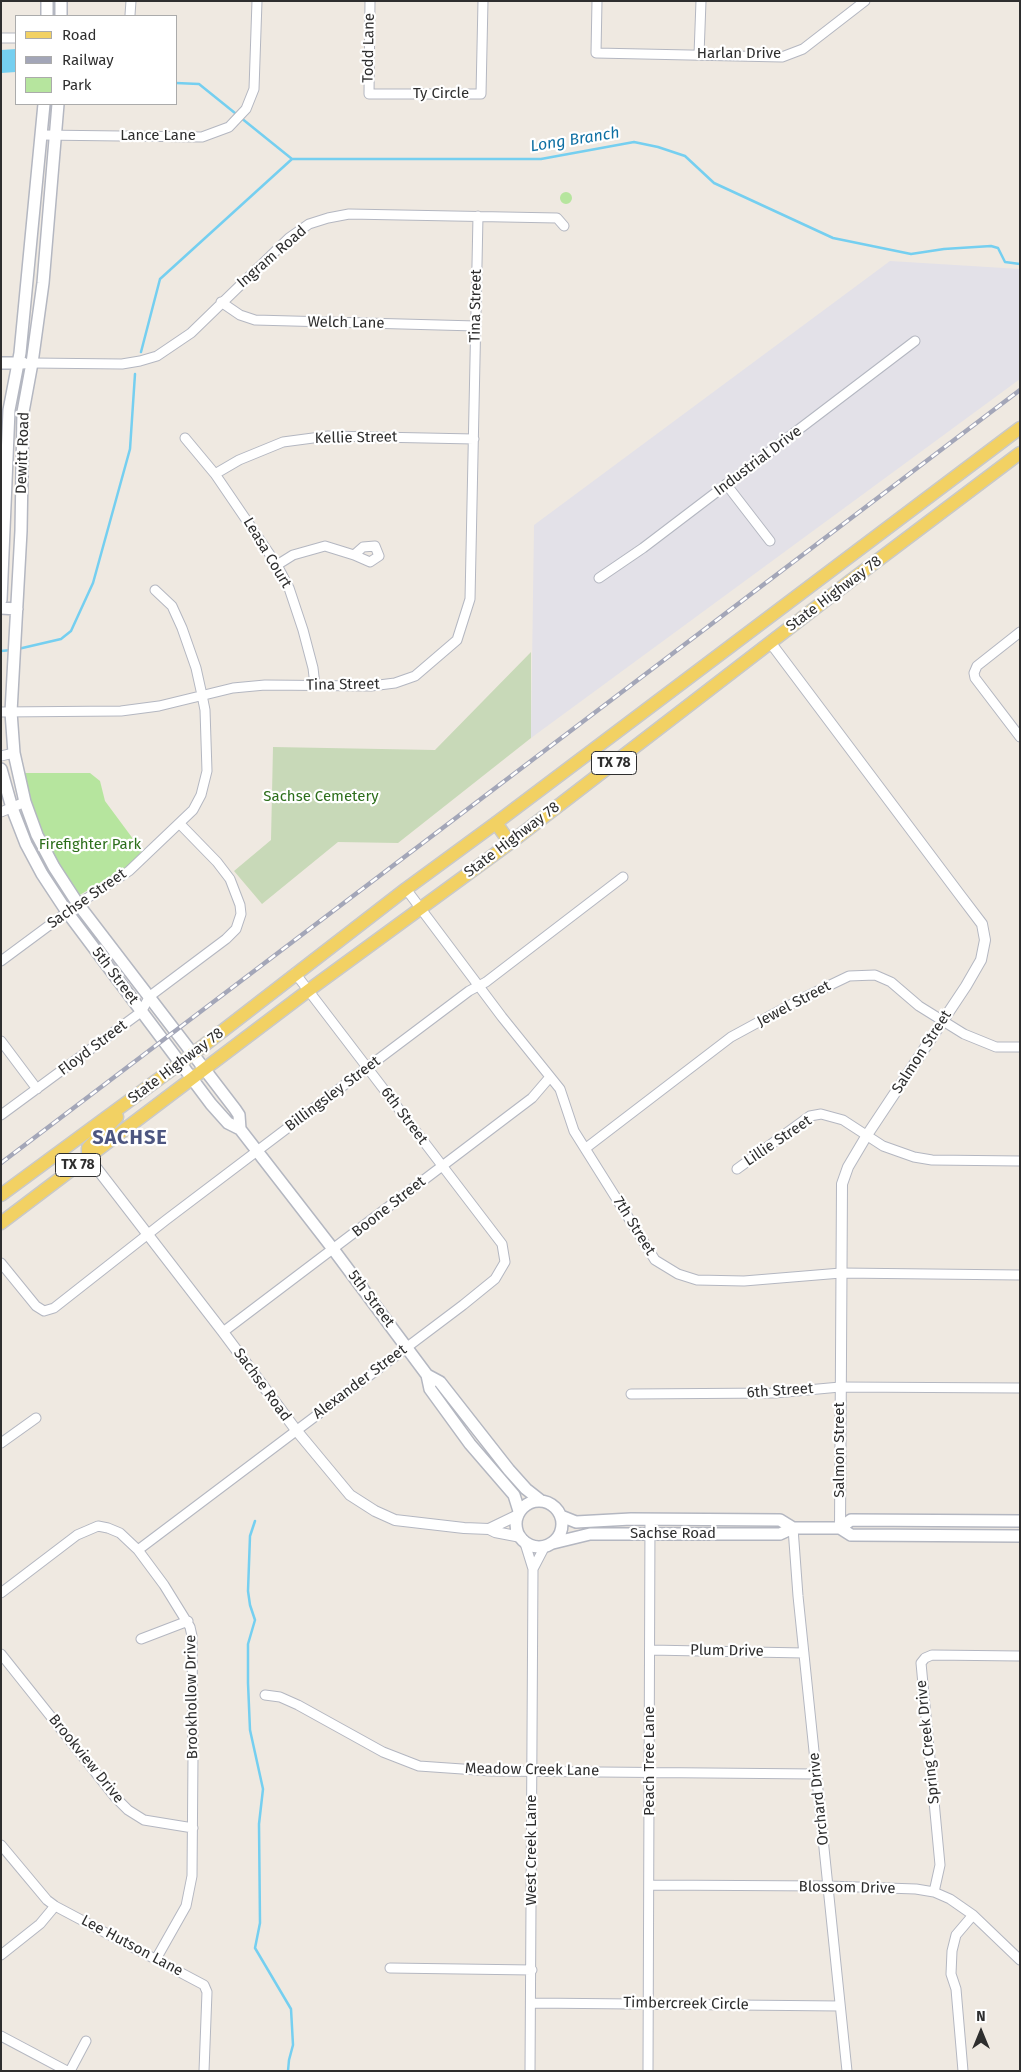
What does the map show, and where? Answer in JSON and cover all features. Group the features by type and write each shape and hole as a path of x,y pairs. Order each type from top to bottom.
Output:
{"main road":[{"path":"47,1 47,15"},
{"path":"61,1 61,15"},
{"name":"Dewitt Road","path":"1,600 9,410 17,363 44,105"},
{"name":"Dewitt Road","path":"24,802 6,712 17,609 22,437 42,284 58,105"},
{"name":"Ingram Road","path":"1,363 32,363"},
{"path":"11,398 26,399"},
{"name":"State Highway 78","path":"1,1195 180,1064 295,973 1020,428"},
{"name":"State Highway 78","path":"1,1223 309,990 510,843 770,642 1020,453"},
{"path":"2,568 19,569"},
{"path":"1,608 17,609"},
{"path":"1,769 7,810"},
{"name":"5th Street","path":"24,802 37,835 78,904 235,1109 239,1116 240,1128"},
{"name":"5th Street","path":"7,810 33,859 67,912 210,1104 228,1123 240,1128 407,1347 427,1375 430,1389 470,1444 514,1495 518,1513"},
{"path":"496,823 510,843"},
{"path":"122,986 135,977"},
{"path":"88,1157 88,1148 116,1120 118,1110"},
{"name":"5th Street","path":"427,1375 440,1382 509,1470 526,1489 540,1500"},
{"path":"540,1500 552,1504 561,1516 561,1531 549,1545 537,1547 529,1545 522,1538 518,1527 518,1513 531,1502 540,1500"},
{"name":"Sachse Road","path":"561,1516 576,1522 650,1519 780,1520 793,1528"},
{"name":"Sachse Road","path":"840,1528 850,1520 1020,1521"},
{"name":"Sachse Road","path":"549,1545 590,1534 780,1534 793,1528 840,1528 851,1535 1020,1536"}],"street":[{"path":"130,1 130,15"},
{"name":"Lance Lane","path":"41,135 202,137 229,127 246,109 254,89 257,1"},
{"name":"Todd Lane","path":"369,94 370,1"},
{"name":"Ty Circle","path":"369,94 481,94 483,1"},
{"name":"Harlan Drive","path":"597,1 596,53 782,56 803,49 865,1"},
{"path":"699,55 701,1"},
{"path":"1,38 15,38"},
{"name":"Ingram Road","path":"32,363 122,364 157,356 190,333 290,238 309,224 328,218 349,214 558,218 564,226"},
{"name":"Tina Street","path":"6,712 121,711 158,706 233,688 264,685 371,686 395,683 415,676 457,640 470,599 478,216"},
{"name":"Welch Lane","path":"221,302 240,316 263,321 476,326"},
{"name":"Industrial Drive","path":"599,578 612,571 915,342"},
{"name":"Kellie Street","path":"215,474 240,460 282,442 328,436 474,439"},
{"name":"Leasa Court","path":"185,438 215,474 277,565 289,588 303,630 313,668 314,685"},
{"path":"726,484 770,541"},
{"path":"277,565 294,555 325,546 354,554"},
{"name":"Sachse Street","path":"1,960 78,904 129,870 153,846 180,824 193,810 201,795 207,771 205,710 196,668 172,606 155,590"},
{"path":"1020,632 977,666 974,673 975,678 1020,737"},
{"name":"Salmon Street","path":"770,642 982,924 984,940 980,960 966,986 867,1135 848,1167 842,1184 840,1528"},
{"path":"1,756 14,753"},
{"path":"7,810 24,802"},
{"name":"Floyd Street","path":"1,1115 141,1012 150,996 226,939 236,929 241,914 239,899 230,879 217,862 180,824"},
{"name":"Billingsley Street","path":"1,1263 36,1306 44,1311 54,1308 147,1234 623,877"},
{"name":"7th Street","path":"406,889 560,1089 574,1131 655,1260 678,1274 697,1280 744,1281 841,1273 1020,1275"},
{"name":"6th Street","path":"295,973 502,1244 505,1262"},
{"name":"Jewel Street","path":"586,1148 731,1037 849,976 875,975 890,982 919,1006 964,1034 996,1046 1020,1047"},
{"path":"1,1041 37,1089"},
{"name":"Boone Street","path":"223,1332 532,1098 550,1077"},
{"name":"Lillie Street","path":"737,1169 810,1116 828,1115 843,1120 883,1146 914,1157 932,1160 1020,1161"},
{"name":"Sachse Road","path":"88,1157 296,1430 350,1494 375,1511 395,1520 464,1528 489,1528 518,1513"},
{"name":"Alexander Street","path":"138,1550 495,1279 505,1262"},
{"name":"6th Street","path":"631,1394 775,1393 840,1388 1020,1388"},
{"path":"1,1443 36,1418"},
{"name":"Peach Tree Lane","path":"648,2071 650,1519"},
{"name":"Brookhollow Drive","path":"1,1593 77,1535 98,1526 120,1533 138,1550 188,1621 192,1636 192,1876 186,1906 156,1959"},
{"name":"Sachse Road","path":"489,1528 495,1532 522,1538"},
{"name":"Orchard Drive","path":"793,1528 793,1545 847,2071"},
{"name":"West Creek Lane","path":"522,1538 533,1569 532,2003 530,2071"},
{"name":"West Creek Lane","path":"533,1569 549,1545"},
{"path":"141,1639 188,1621"},
{"name":"Plum Drive","path":"650,1650 804,1653"},
{"name":"Brookview Drive","path":"1,1654 115,1797 128,1810 144,1820 193,1828"},
{"name":"Spring Creek Drive","path":"934,1892 940,1865 921,1663 925,1658 932,1655 1020,1656"},
{"name":"Meadow Creek Lane","path":"265,1695 280,1697 298,1705 383,1752 419,1766 491,1771 816,1774"},
{"name":"Lee Hutson Lane","path":"1,1845 47,1900 55,1906 204,1985 206,1992 204,2071"},
{"name":"Blossom Drive","path":"649,1885 828,1886 916,1889 934,1892 950,1899 973,1915 1020,1960"},
{"path":"1,1955 40,1924 55,1906"},
{"path":"963,2071 956,1989 951,1974 952,1951 956,1935 973,1915"},
{"path":"390,1968 532,1970"},
{"name":"Timbercreek Circle","path":"532,2003 840,2006"},
{"path":"2,2040 69,2071 86,2041"}],"shaded area":[{"path":"890,261 1020,269 1020,379 531,738 534,525"}],"green space":[{"path":"568,192 571,193 571,203 564,204 561,203 560,196 561,193"},
{"name":"Sachse Cemetery","path":"531,652 531,738 398,843 338,842 262,904 234,871 271,840 273,747 435,750"},
{"name":"Firefighter Park","path":"23,773 90,773 100,781 105,801 142,851 128,867 78,896 45,843 31,806"}],"water":[{"path":"15,49 15,72 1,73 1,50"}],"waterway":[{"path":"178,83 199,84 292,159"},
{"name":"Long Branch","path":"141,352 160,279 292,159 541,159 634,142 658,147 685,156 714,183 833,238 911,254 944,249 991,246 998,248 1005,262 1020,264"},
{"path":"18,649 61,639 71,631 93,583 130,449 135,374"},
{"path":"1,651 12,650"},
{"path":"255,1521 250,1536 248,1591 255,1620 248,1644 248,1683 250,1730 263,1789 259,1824 260,1923 255,1948 291,2009 293,2045 288,2071"}],"railway":[{"path":"1,1163 1020,390"}],"district":[{"name":"SACHSE","path":"130,1138"}]}
